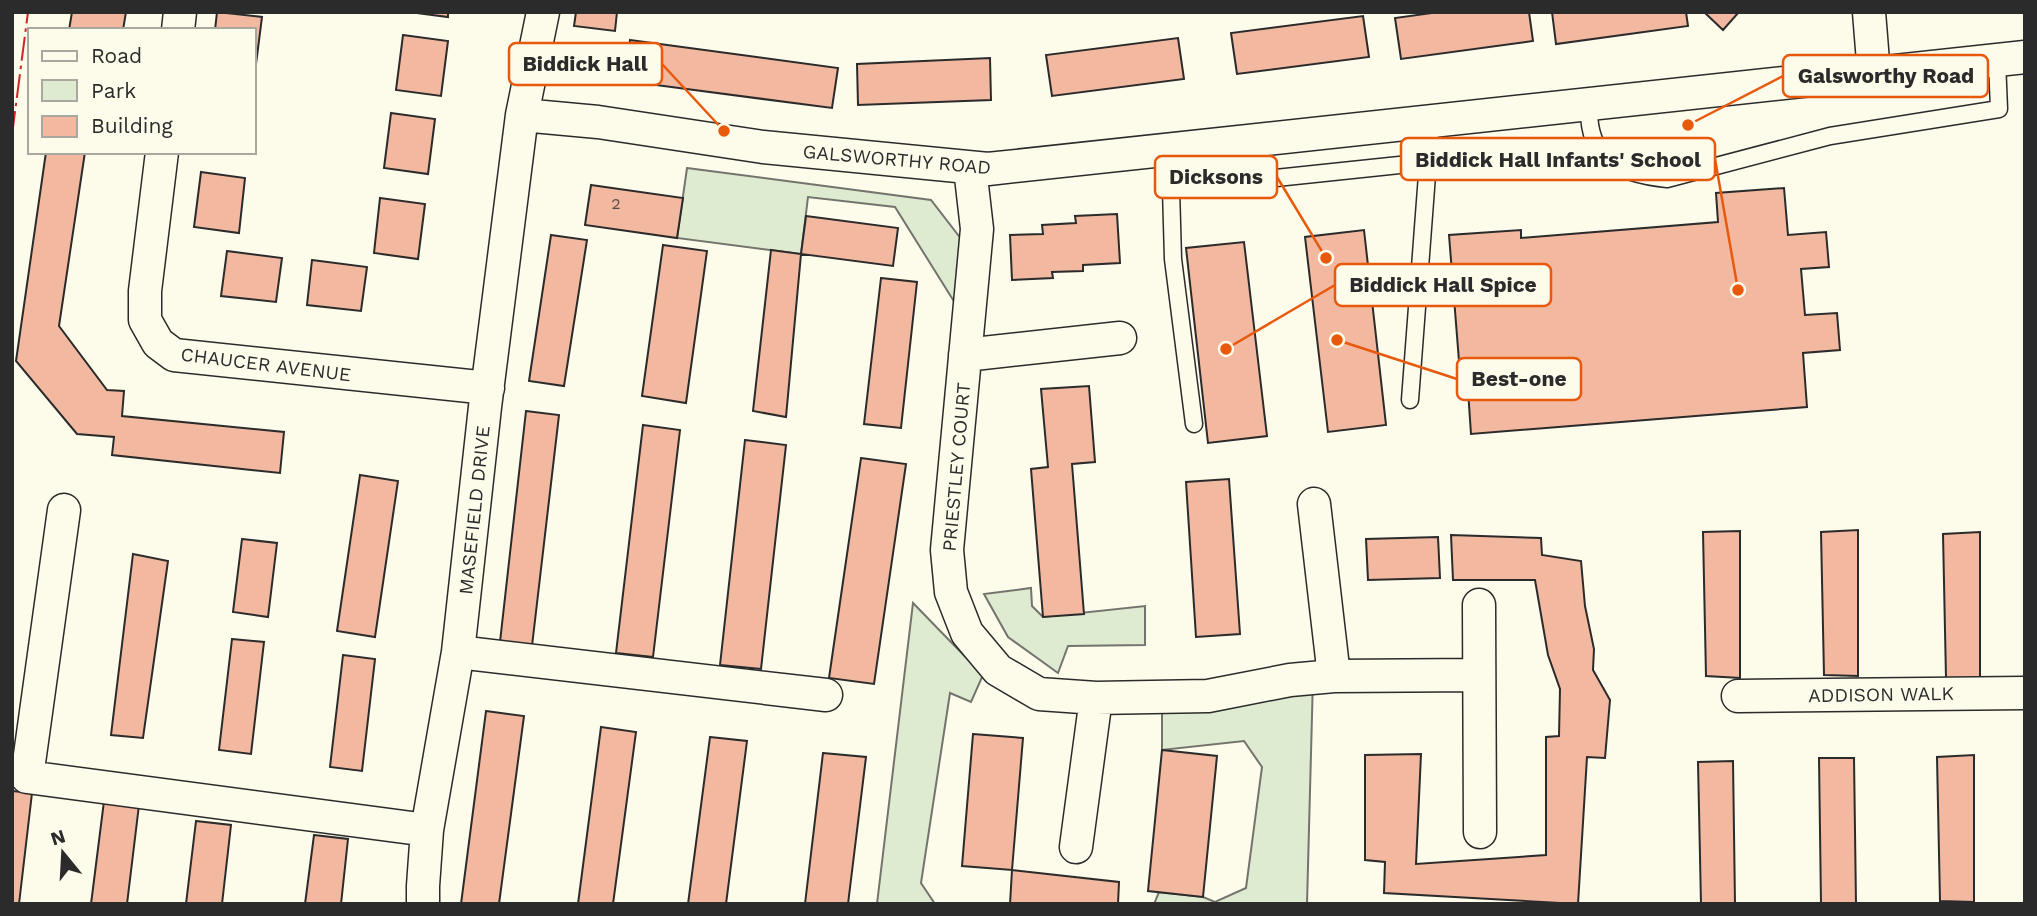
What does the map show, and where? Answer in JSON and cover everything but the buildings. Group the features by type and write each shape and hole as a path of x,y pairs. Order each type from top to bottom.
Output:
{"street":[{"name":"MASEFIELD DRIVE","path":"424,904 422,886 428,830 458,652 522,115 543,12"},
{"path":"1869,12 1874,74"},
{"name":"GALSWORTHY ROAD","path":"522,115 598,122 762,147 988,169 2011,59"},
{"name":"CHAUCER AVENUE","path":"162,154 145,291 145,320 158,343 174,355 488,388"},
{"name":"PRIESTLEY COURT","path":"970,168 977,229 947,550 951,592 967,633 998,670 1039,694 1096,698 1208,695 1290,680 1334,676 1479,675"},
{"name":"PRIESTLEY COURT","path":"965,355 1120,338"},
{"path":"1314,504 1334,676"},
{"path":"64,510 27,777 428,830"},
{"path":"1479,605 1480,832"},
{"path":"458,652 826,695"},
{"name":"ADDISON WALK","path":"1738,696 2025,692"},
{"path":"1076,847 1096,698"}],"lane":[{"path":"1589,105 1588,121 1601,155 1621,169 1667,179 1830,136 1999,109 2011,59"},
{"path":"1410,400 1431,122"},
{"path":"1162,149 1171,189 1173,259 1194,424"},
{"path":"1171,189 1428,162"}],"green space":[{"path":"687,168 931,200 965,244 955,303 895,207 808,197 801,254 677,238"},
{"path":"1031,588 1032,606 1043,617 1145,606 1145,645 1068,646 1058,673 1008,637 984,594"},
{"path":"913,603 983,675 971,702 950,693 921,883 935,904 877,904"},
{"path":"1313,678 1307,904 1154,904 1159,892 1203,897 1215,902 1246,888 1262,767 1244,741 1162,750 1162,697"}],"power":[{"path":"12,135 28,12"}],"place":[{"name":"Galsworthy Road","path":"1688,125"},
{"name":"Biddick Hall","path":"724,131"},
{"name":"Dicksons","path":"1326,258"},
{"name":"Biddick Hall Infants' School","path":"1738,290"},
{"name":"Best-one","path":"1337,340"},
{"name":"Biddick Hall Spice","path":"1226,349"}]}
